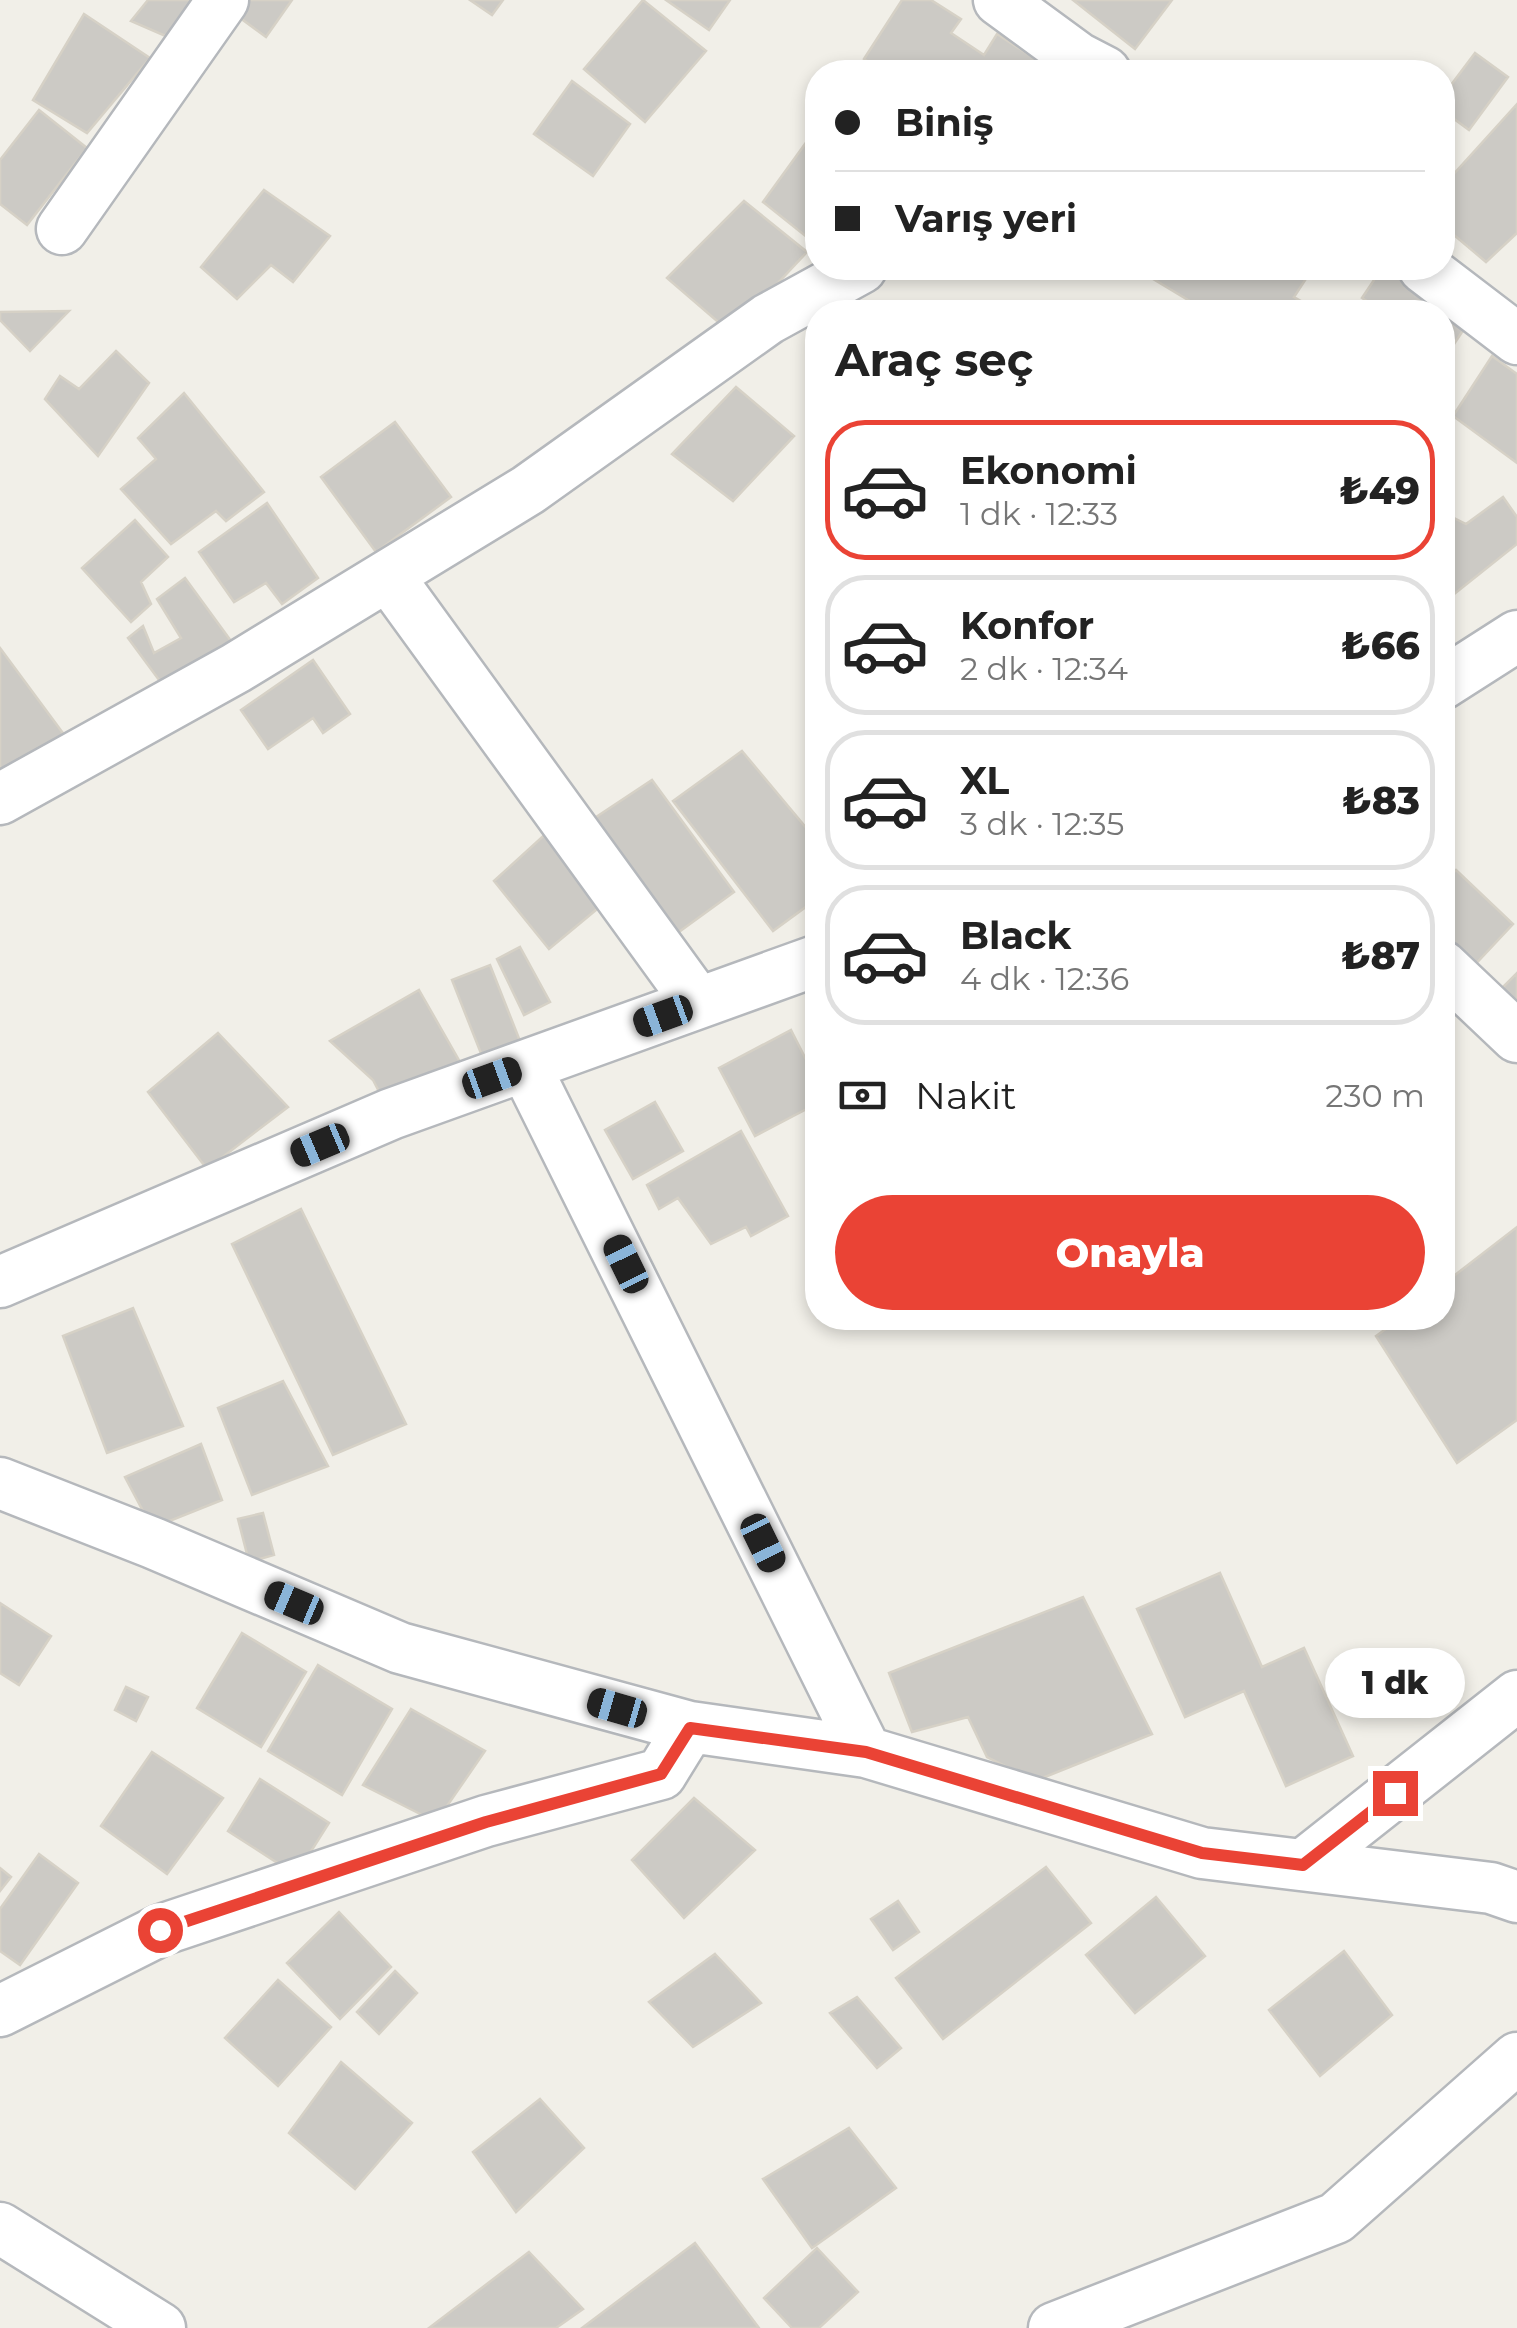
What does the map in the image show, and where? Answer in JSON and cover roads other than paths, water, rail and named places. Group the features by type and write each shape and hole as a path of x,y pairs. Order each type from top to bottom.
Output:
{"street":[{"path":"62,229 224,0"},
{"path":"1015,5 1082,60"},
{"path":"0,800 236,668 528,490 768,319 839,280"},
{"path":"1440,280 1517,339"},
{"path":"388,576 698,1004"},
{"path":"1455,676 1517,636"},
{"path":"0,1282 390,1114 805,965"},
{"path":"1455,978 1517,1037"},
{"path":"525,1066 866,1752"},
{"path":"0,1484 153,1543 400,1648 690,1728 866,1752 1202,1853 1491,1888 1517,1897"},
{"path":"1303,1865 1517,1696"},
{"path":"0,2012 160,1930 486,1822 661,1774 690,1728"},
{"path":"1054,2328 1336,2218 1517,2058"},
{"path":"0,2228 160,2328"}]}
